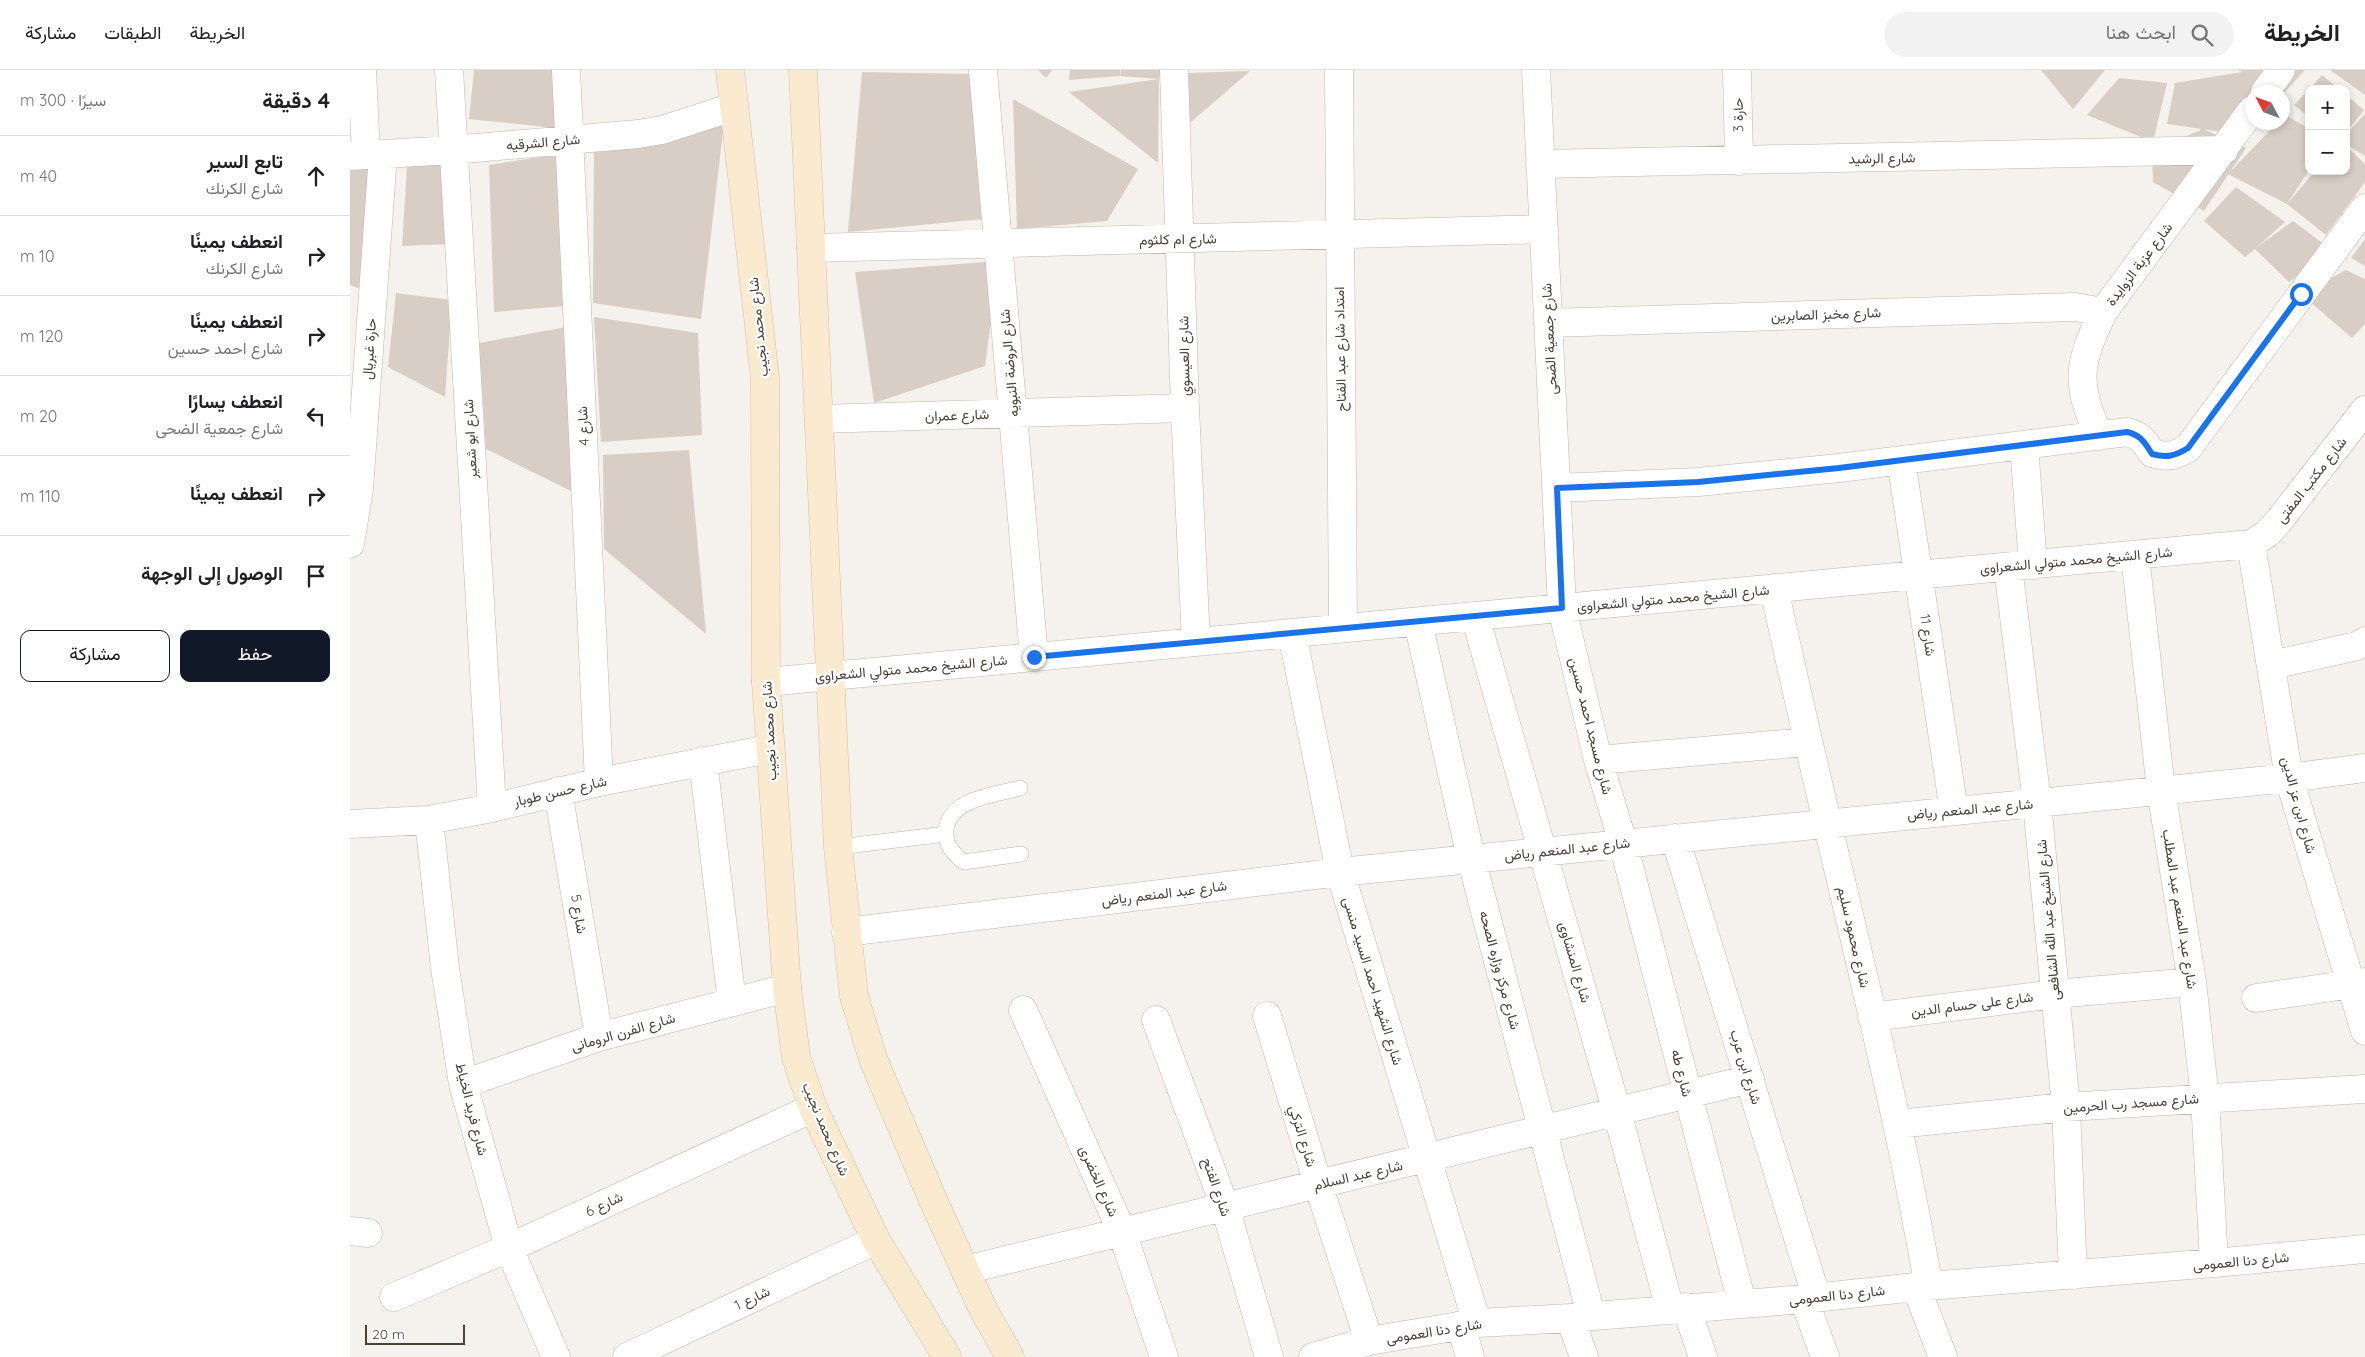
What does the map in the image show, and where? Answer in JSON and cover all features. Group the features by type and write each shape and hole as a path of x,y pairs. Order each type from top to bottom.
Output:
{"main road":[{"name":"شارع محمد نجيب","path":"730,70 765,378 766,682 787,988 796,1057 813,1108 876,1240 947,1357"},
{"path":"803,70 838,847 854,996 873,1059 933,1200 983,1309 1010,1357"}],"street":[{"name":"حارة غبريال","path":"350,544 359,489 366,155 362,70"},
{"name":"شارع ابو شعير","path":"449,70 452,150 492,808"},
{"name":"شارع 4","path":"566,70 599,782"},
{"name":"شارع الروضة النبويه","path":"983,70 1034,657"},
{"name":"شارع العيسوي","path":"1174,70 1181,238 1185,408 1196,642"},
{"name":"امتداد شارع عبد الفتاح","path":"1339,70 1343,628"},
{"name":"شارع جمعية الضحى","path":"1536,70 1562,608"},
{"name":"حارة 3","path":"1738,70 1739,161"},
{"path":"2270,85 2281,70"},
{"name":"شارع الشرقيه","path":"366,155 452,150 662,130 733,107"},
{"name":"شارع عزبة الزوايدة","path":"2099,436 2088,411 2082,388 2082,364 2089,341 2103,312 2245,120"},
{"name":"شارع الرشيد","path":"1540,164 2224,150"},
{"path":"1557,488 1698,482 2134,433 2144,440 2152,454 2165,458 2177,455 2188,448 2365,208"},
{"name":"شارع ام كلثوم","path":"811,248 1544,229"},
{"name":"شارع مخبز الصابرين","path":"1548,323 2075,307 2103,312"},
{"name":"شارع عمران","path":"819,419 1185,408"},
{"name":"شارع مكتب المفتى","path":"2251,544 2267,534 2278,522 2365,410"},
{"name":"شارع الشيخ عبد الله الشافعى","path":"2024,445 2020,566 2037,803 2066,1107 2073,1275"},
{"name":"شارع 11","path":"1901,460 1954,811"},
{"name":"شارع الشيخ محمد متولي الشعراوى","path":"766,682 2251,544"},
{"name":"شارع ابن عز الدين","path":"2251,544 2289,778 2358,983 2365,1031"},
{"name":"شارع عبد المنعم عبد المطلب","path":"2135,555 2161,790 2192,982 2205,1098 2214,1263"},
{"name":"شارع محمود سليم","path":"1774,588 1807,742 1828,823 1897,1124 1923,1287 1943,1357"},
{"name":"شارع مسجد احمد حسين","path":"1562,608 1598,760 1623,843"},
{"name":"شارع المنشاوى","path":"1475,616 1617,1112 1678,1308 1704,1357"},
{"name":"شارع مركز وزاره الصحه","path":"1418,622 1471,858 1542,1130 1581,1317 1584,1357"},
{"name":"شارع الشهيد احمد السيد منسى","path":"1292,634 1340,872 1426,1158 1469,1324 1470,1357"},
{"path":"2272,665 2357,646 2365,641"},
{"path":"1598,760 1807,742"},
{"name":"شارع حسن طوبار","path":"350,824 429,820 492,808 558,791 703,760 770,749"},
{"path":"703,760 732,1002"},
{"name":"شارع عبد المنعم رياض","path":"846,932 1340,872 2289,778 2365,768"},
{"name":"شارع 5","path":"558,791 599,1037"},
{"name":"شارع فريد الخياط","path":"429,820 445,968 462,1084 509,1248 556,1357"},
{"name":"شارع ابن عرب","path":"1675,838 1750,1080 1825,1357"},
{"name":"شارع طه","path":"1623,843 1742,1302"},
{"name":"شارع على حسام الدين","path":"1872,1017 2055,994 2192,982"},
{"path":"2256,998 2358,983"},
{"name":"شارع الفرن الرومانى","path":"462,1084 599,1037 787,988"},
{"name":"شارع الخضرى","path":"1023,1010 1122,1232 1164,1357"},
{"name":"شارع التركي","path":"1267,1016 1318,1184 1369,1341"},
{"name":"شارع الفتح","path":"1156,1020 1225,1206 1269,1357"},
{"name":"شارع عبد السلام","path":"965,1270 1750,1080"},
{"name":"شارع مسجد رب الحرمين","path":"1897,1124 2066,1107 2365,1089"},
{"name":"شارع 6","path":"394,1297 509,1248 813,1108"},
{"name":"شارع 1","path":"627,1357 876,1240"},
{"name":"شارع دنا العمومى","path":"1322,1356 1369,1341 1469,1324 1581,1317 1742,1302 1810,1298 2365,1248"}],"lane":[{"path":"1020,788 968,802 959,807 952,814 946,834 948,845 955,855 964,862 1021,854"},
{"path":"838,847 946,834"}],"building":[{"path":"474,70 557,70 555,128 469,119"},
{"path":"1038,70 1052,70 1046,78"},
{"path":"1070,70 1120,70 1120,76 1069,80"},
{"path":"1121,70 1161,70 1159,79 1120,76"},
{"path":"2041,70 2105,70 2073,109"},
{"path":"2238,70 2305,70 2290,86 2245,85 2245,101 2222,132 2167,124 2175,83 2242,72"},
{"path":"2330,70 2365,70 2365,95"},
{"path":"1250,71 1177,134 1189,73"},
{"path":"862,72 969,74 983,219 848,232"},
{"path":"2322,75 2334,85 2313,85"},
{"path":"2119,78 2167,83 2153,142 2087,115"},
{"path":"1159,79 1158,163 1069,92"},
{"path":"2305,93 2305,114 2294,105"},
{"path":"2350,98 2364,110 2350,128"},
{"path":"1013,99 1138,169 1107,221 1017,229"},
{"path":"2365,114 2365,156 2350,147 2350,130"},
{"path":"2290,117 2305,127 2306,175 2287,204 2228,174 2270,130 2290,130"},
{"path":"724,123 701,319 593,303 594,151"},
{"path":"2203,129 2246,148 2204,211 2153,182 2152,151"},
{"path":"2350,150 2365,164 2365,182 2326,235 2287,204 2312,175 2350,175"},
{"path":"560,154 566,306 494,312 489,165"},
{"path":"453,158 450,244 402,246 407,166"},
{"path":"373,165 363,290 350,285 350,168"},
{"path":"2236,187 2285,222 2257,247 2293,221 2333,251 2289,282 2255,249 2245,257 2204,221"},
{"path":"2365,239 2365,266 2351,258"},
{"path":"999,261 985,366 874,403 855,272"},
{"path":"2346,270 2365,279 2365,324 2352,338 2301,294"},
{"path":"396,293 452,300 445,397 388,367"},
{"path":"594,317 698,333 702,435 601,442"},
{"path":"566,327 575,493 486,449 479,343"},
{"path":"689,450 706,634 604,549 603,455"}],"route":[{"path":"1034,657 1562,608 1557,488 1698,482 1839,468 2127,432 2134,433 2144,440 2152,454 2165,458 2177,455 2188,448 2301,294"}]}
